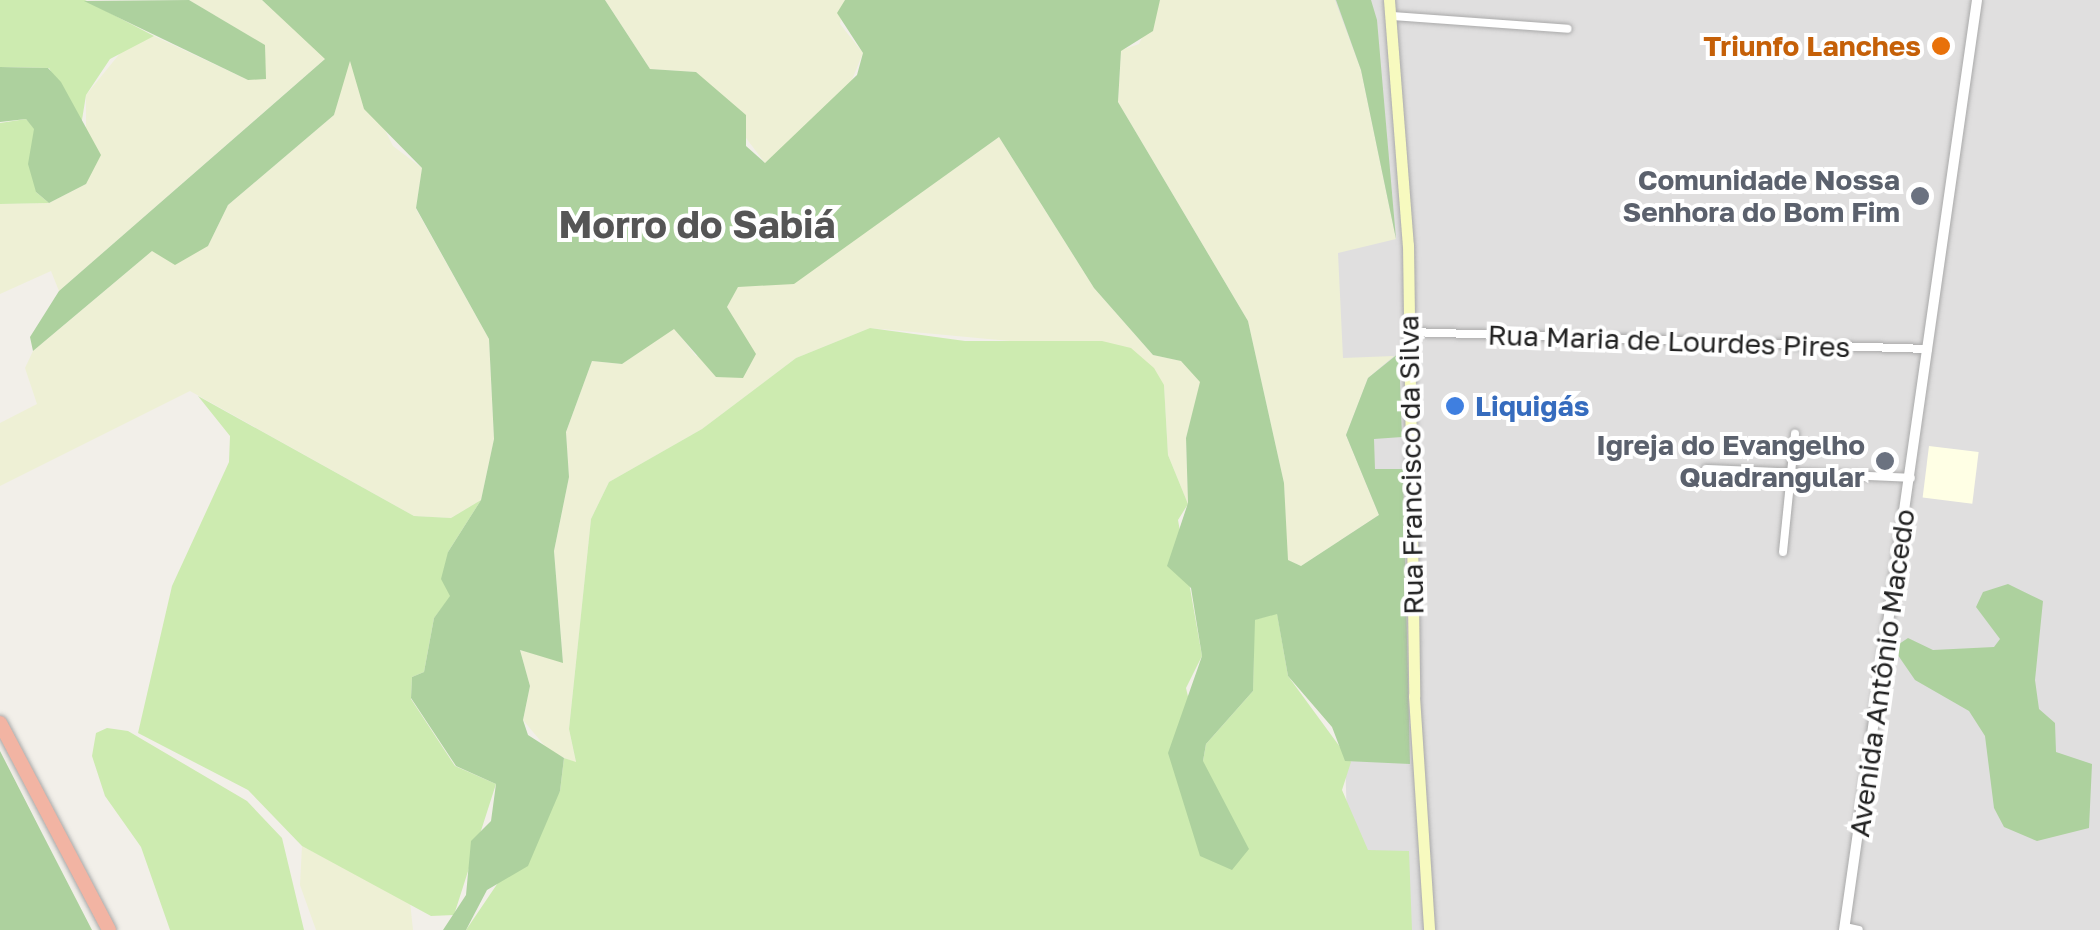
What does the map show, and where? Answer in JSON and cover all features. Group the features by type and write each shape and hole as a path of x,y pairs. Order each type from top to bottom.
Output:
{"highway":[{"path":"0,723 109,930"}],"main road":[{"name":"Rua Francisco da Silva","path":"1389,0 1410,332 1414,696 1429,930"}],"street":[{"name":"Avenida Antônio Macedo","path":"1844,928 1976,0"},
{"path":"1393,16 1568,29"},
{"name":"Rua Maria de Lourdes Pires","path":"1410,332 1928,349"},
{"path":"1783,552 1795,434"},
{"path":"1706,468 1910,478"},
{"path":"1844,928 1859,930"}],"shaded area":[{"path":"189,0 262,0 326,58 59,291 51,271 0,294 0,204 49,203 86,184 86,95 130,41 154,36 248,80 264,45"},
{"path":"605,0 845,0 840,24 863,53 847,92 765,163 696,72 650,69"},
{"path":"1160,0 1335,0 1361,70 1396,239 1338,253 1343,358 1394,356 1368,378 1346,435 1379,515 1301,566 1287,560 1284,483 1248,321 1118,102 1121,50 1139,44"},
{"path":"1295,0 2100,0 2100,930 1350,930 1335,401"},
{"path":"349,59 393,146 422,168 416,209 489,339 494,439 481,500 451,518 414,516 190,391 0,486 0,423 37,404 25,368 33,351 152,251 208,246 228,205 334,115"},
{"path":"999,137 1094,288 1153,355 1182,361 1201,382 1186,438 1188,504 1168,455 1164,385 1010,341 870,328 796,358 702,429 609,482 591,519 569,729 576,763 549,751 523,720 530,686 520,650 563,662 554,551 569,477 566,432 592,361 622,364 674,328 696,356 750,346 727,307 738,286 794,283"},
{"path":"1929,446 1979,452 1972,504 1923,498"},
{"path":"302,846 410,902 413,930 316,930 300,885"}],"green space":[{"path":"0,0 85,0 154,36 110,59 86,95 81,126 49,68 0,67"},
{"path":"189,0 265,45 266,79 248,80 84,1"},
{"path":"262,0 605,0 650,69 696,72 746,115 746,146 765,163 857,75 863,53 837,13 845,0 1160,0 1153,31 1121,51 1118,102 1248,321 1284,483 1288,560 1301,566 1379,515 1346,435 1368,378 1399,353 1402,437 1374,439 1375,469 1403,469 1410,764 1345,761 1332,727 1288,676 1277,614 1255,620 1253,691 1206,744 1203,761 1249,849 1232,870 1200,856 1168,753 1202,656 1191,588 1167,566 1188,503 1186,438 1200,382 1181,361 1153,355 1094,288 999,137 794,284 738,287 727,307 756,354 743,378 716,377 674,329 622,364 592,361 566,432 569,477 554,551 563,663 520,650 530,686 523,720 528,735 564,758 560,791 528,866 487,890 466,930 443,930 466,895 471,841 491,821 496,784 456,766 411,698 412,677 424,672 434,618 450,596 441,579 448,552 481,500 494,439 489,339 416,208 422,168 364,109 350,61 334,115 228,205 208,246 175,265 152,251 33,351 30,337 59,291 325,59"},
{"path":"1336,0 1371,0 1377,20 1396,239 1361,70"},
{"path":"0,67 48,68 61,82 101,155 86,184 49,203 36,192 28,164 34,129 26,119 0,122"},
{"path":"26,119 35,129 36,192 49,203 0,204 0,123"},
{"path":"870,328 965,341 1102,341 1131,348 1154,368 1164,385 1168,455 1188,504 1178,520 1202,656 1186,688 1203,761 1206,744 1253,691 1254,620 1277,613 1288,676 1351,762 1342,790 1368,850 1409,851 1412,930 466,930 560,791 564,758 576,762 569,729 591,519 609,482 702,429 796,358"},
{"path":"198,396 414,516 451,518 481,500 448,552 451,596 434,618 424,672 412,677 411,699 455,766 496,784 454,915 431,916 302,846 248,790 138,733 172,586 229,462 230,436"},
{"path":"2008,584 2043,601 2035,680 2039,709 2055,723 2056,752 2092,764 2089,828 2037,841 2004,827 1994,808 1985,736 1969,711 1915,680 1893,648 1908,638 1933,650 1994,647 2000,639 1976,607 1983,592"},
{"path":"107,728 128,731 247,801 282,838 304,930 170,930 141,847 105,796 92,756 96,733"},
{"path":"0,751 43,835 92,930 0,930"}],"place":[{"name":"Triunfo Lanches","path":"1941,46"},
{"name":"Comunidade Nossa Senhora do Bom Fim","path":"1920,196"},
{"name":"Liquigás","path":"1455,406"},
{"name":"Igreja do Evangelho Quadrangular","path":"1885,461"}],"district":[{"name":"Morro do Sabiá","path":"697,224"}]}
